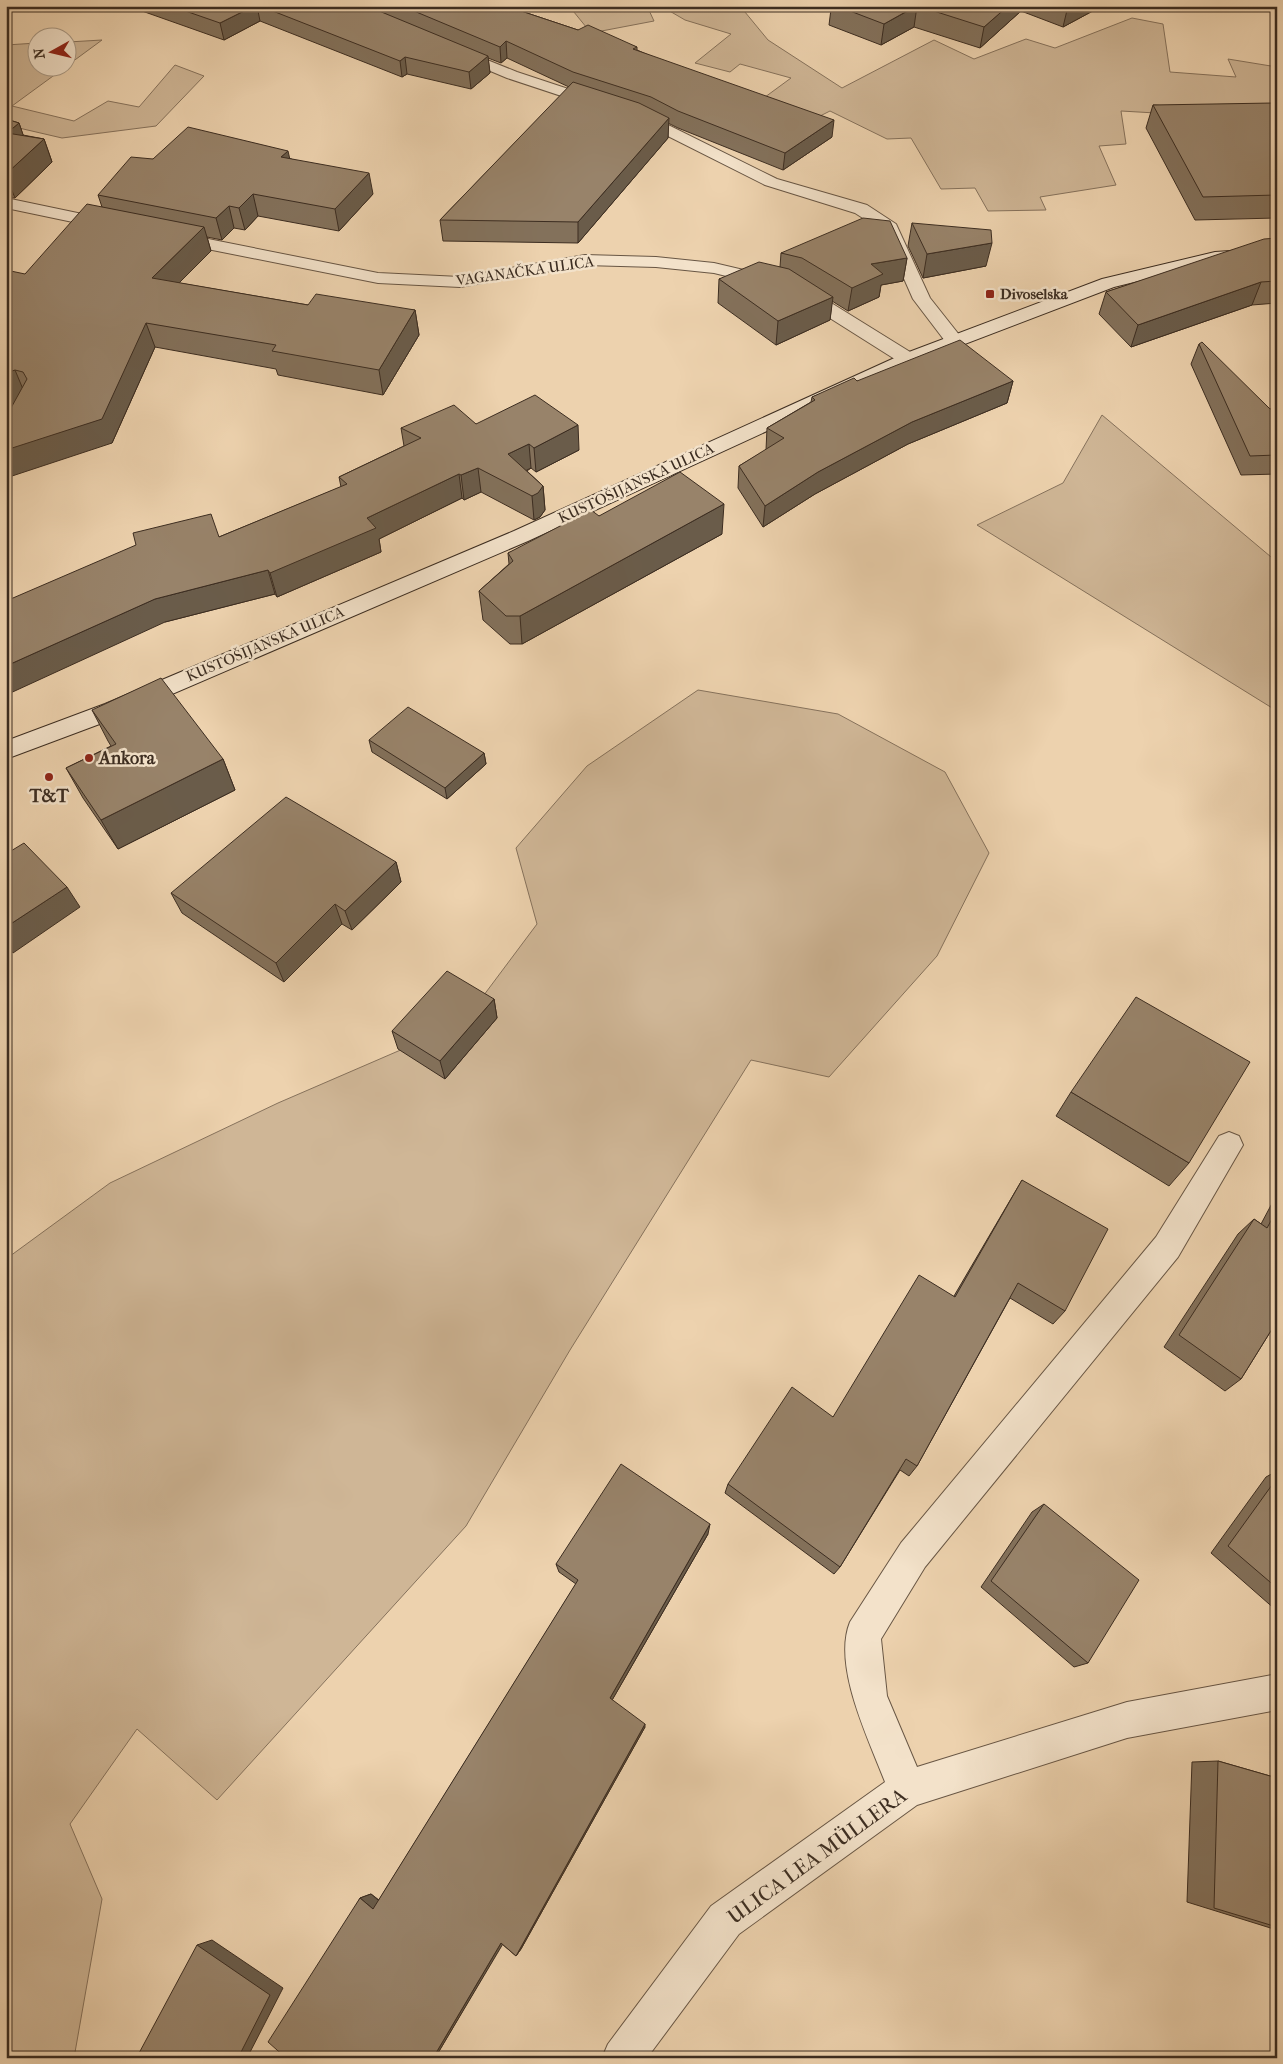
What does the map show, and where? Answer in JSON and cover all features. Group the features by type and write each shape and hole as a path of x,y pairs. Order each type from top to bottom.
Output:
{"street":[{"path":"438,44 512,74 645,119 771,182 861,209 890,228 922,299 955,341"},
{"path":"6,203 124,228"},
{"name":"VAGANAČKA ULICA","path":"154,233 378,278 460,282 584,260 656,262 714,268 793,288 908,358"},
{"name":"KUSTOŠIJANSKA ULICA","path":"6,750 113,710 521,536 908,358 1108,283 1215,257 1277,253"},
{"path":"907,1789 869,1696 863,1635 912,1555 1167,1247 1229,1145"},
{"name":"ULICA LEA MÜLLERA","path":"622,2058 725,1920 907,1789 1126,1720 1277,1692"}],"shaded area":[{"path":"569,6 647,6 654,21 591,33"},
{"path":"661,6 740,6 768,40 842,88 934,40 974,59 1026,39 1055,48 1132,18 1163,24 1170,72 1236,77 1228,59 1277,67 1277,120 1121,111 1126,144 1099,146 1116,185 1040,197 1046,210 988,211 975,188 941,189 911,138 887,139 830,111 808,122 761,100 791,78 740,64 730,72 695,63 731,34 685,20"},
{"path":"102,40 78,58 78,41"},
{"path":"28,44 28,78 50,78 12,106 74,121 108,101 139,107 175,65 204,76 156,126 62,138 6,125 6,45"},
{"path":"1102,415 1277,562 1277,711 977,525 1063,483"},
{"path":"698,690 838,714 945,772 989,853 937,956 829,1077 751,1060 570,1350 466,1526 217,1800 137,1729 70,1824 102,1899 74,2058 6,2058 6,1259 110,1183 278,1103 463,1023 537,924 516,848 587,766"}],"building":[{"path":"171,6 254,6 220,23"},
{"path":"260,6 367,6 488,56 469,72 405,57 400,61"},
{"path":"402,6 506,6 578,30 588,25 637,47 633,49 834,120 785,153 678,111 651,97 573,72 506,41 500,47"},
{"path":"837,6 916,6 884,24"},
{"path":"918,6 1008,6 984,27"},
{"path":"573,82 639,103 669,118 578,222 440,220"},
{"path":"1273,103 1277,113 1277,195 1203,197 1153,105"},
{"path":"6,119 19,123 7,133 44,139 6,174"},
{"path":"188,127 288,151 281,157 369,173 335,209 253,194 239,208 229,206 216,218 98,195 131,157 153,159"},
{"path":"87,204 204,227 152,278 308,305 316,294 415,310 379,370 272,351 276,345 146,323 102,419 6,450 6,417 27,379 23,372 15,370 6,373 6,270 25,274"},
{"path":"863,218 890,221 907,258 871,264 883,274 852,288 802,258 781,253"},
{"path":"912,223 991,230 992,243 927,254"},
{"path":"1277,238 1277,281 1261,282 1138,325 1106,292 1264,239"},
{"path":"759,262 789,269 833,297 778,321 719,279"},
{"path":"960,340 1013,381 912,422 818,472 765,506 739,466 784,438 767,428 815,400 812,397 854,378 857,381"},
{"path":"1202,342 1270,409 1277,409 1277,455 1250,456 1199,344"},
{"path":"535,395 578,425 534,448 529,444 508,454 543,486 538,493 532,496 478,468 461,475 459,474 367,518 376,528 270,573 268,570 155,599 6,666 6,601 136,545 133,533 211,514 219,537 347,484 339,477 421,438 401,428 454,405 476,424"},
{"path":"680,472 724,504 520,616 506,616 479,591 513,561 508,553 591,510 599,516"},
{"path":"161,678 223,759 101,820 66,768 116,744 92,710"},
{"path":"408,707 484,753 445,788 369,740"},
{"path":"286,797 396,862 345,911 335,904 276,963 171,893"},
{"path":"24,843 67,887 6,927 6,854"},
{"path":"447,971 494,999 440,1061 392,1031"},
{"path":"1136,997 1250,1062 1189,1163 1071,1092"},
{"path":"1022,1180 1108,1229 1065,1311 1018,1283 917,1466 906,1459 840,1567 728,1484 792,1387 833,1417 919,1275 955,1297"},
{"path":"1277,1210 1277,1321 1241,1379 1179,1335 1254,1219 1267,1228"},
{"path":"621,1464 710,1524 610,1698 645,1724 516,1956 501,1943 433,2058 286,2058 268,2042 360,1898 373,1909 578,1580 556,1564"},
{"path":"1277,1478 1277,1588 1228,1546"},
{"path":"1044,1504 1139,1580 1088,1663 991,1581"},
{"path":"1218,1761 1277,1778 1277,1927 1214,1908"},
{"path":"197,1945 270,1995 238,2058 142,2058 138,2055"}],"place":[{"name":"Divoselska","path":"990,294"},
{"name":"Ankora","path":"89,758"},
{"name":"T&T","path":"49,777"}]}
